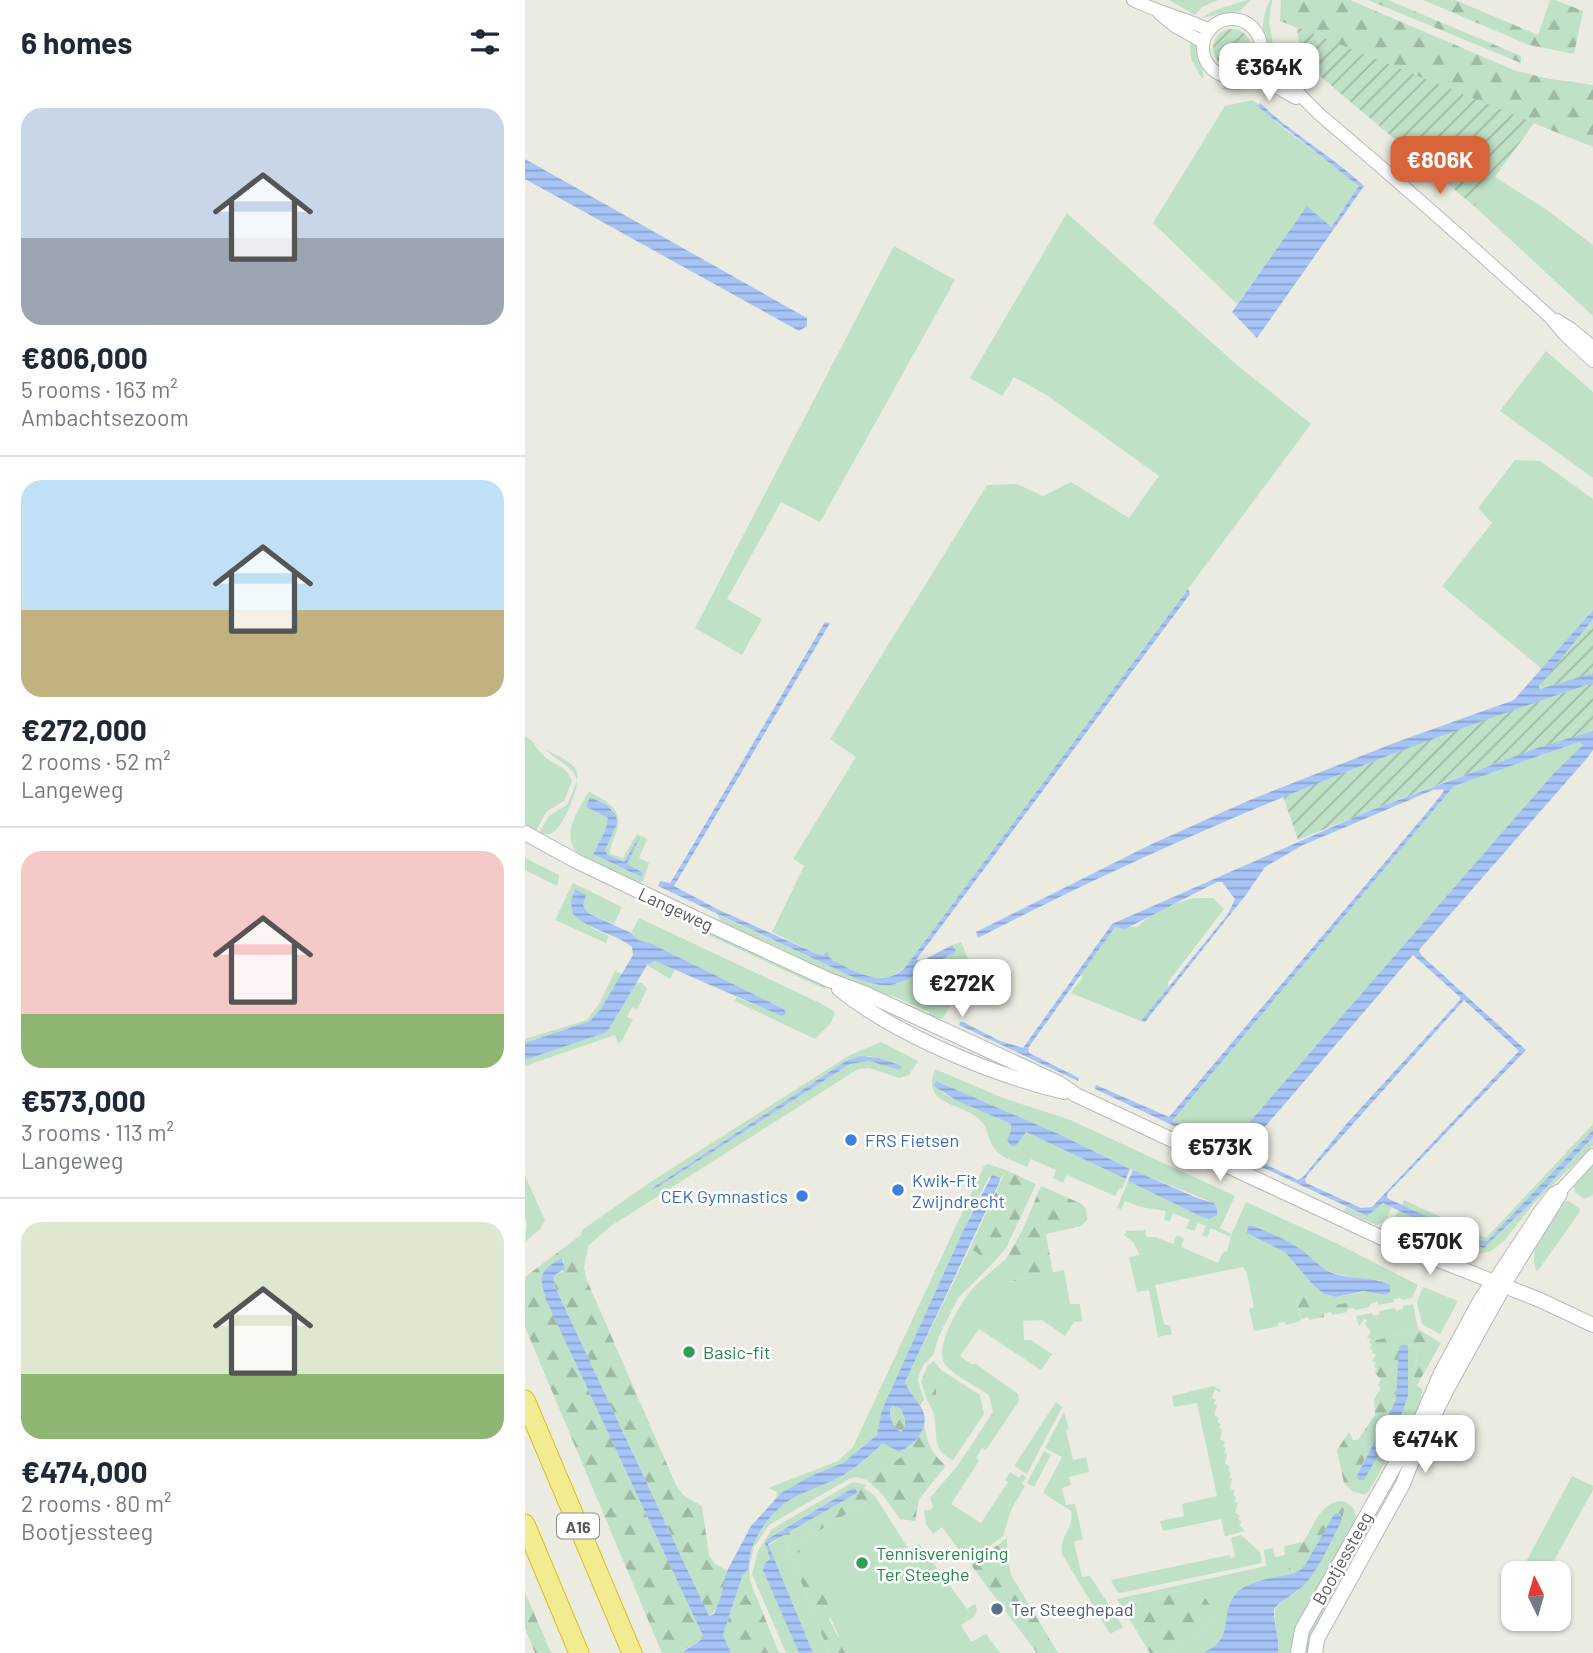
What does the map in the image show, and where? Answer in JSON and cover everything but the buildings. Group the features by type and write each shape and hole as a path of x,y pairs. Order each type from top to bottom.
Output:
{"highway":[{"name":"A16","path":"525,1400 632,1653"},
{"name":"A16","path":"525,1524 579,1653"}],"main road":[{"name":"Langeweg","path":"525,833 593,869 829,980 864,993 1059,1083 1076,1095 1380,1237 1593,1325"},
{"name":"Bootjessteeg","path":"1298,1653 1302,1630 1422,1418 1441,1373 1481,1299 1499,1284"},
{"name":"Bootjessteeg","path":"1315,1653 1317,1639 1403,1484 1414,1456 1499,1284"}],"street":[{"path":"1133,0 1209,30"},
{"path":"1159,12 1176,27 1203,42"},
{"path":"1232,19 1247,23 1260,39 1259,60 1249,72 1236,77 1217,73 1205,60 1203,42 1209,30 1223,20 1232,19"},
{"path":"1259,60 1283,78 1305,103 1377,162 1550,317 1593,361"},
{"path":"1249,72 1305,103"},
{"path":"1550,317 1571,328 1593,347"},
{"path":"1499,1284 1560,1199 1562,1189 1593,1155"}],"green space":[{"path":"1169,0 1218,0 1202,7 1195,15"},
{"path":"1251,0 1240,11 1201,18 1213,11"},
{"path":"1270,0 1269,22 1274,49 1271,62 1263,31"},
{"path":"1281,0 1350,0 1516,71 1593,85 1593,147 1280,21"},
{"path":"1368,0 1388,0 1521,56 1521,63"},
{"path":"1423,0 1455,0 1538,35 1550,0 1583,11 1574,54 1529,45"},
{"path":"1297,27 1534,123 1474,206 1301,60"},
{"path":"1232,29 1245,35 1251,48 1245,61 1232,67 1219,61 1213,48 1219,35"},
{"path":"1190,39 1201,58 1203,80 1191,59"},
{"path":"1232,82 1258,82 1241,90 1221,89"},
{"path":"1253,100 1283,128 1360,186 1330,227 1307,207 1237,304 1153,223 1225,106"},
{"path":"1495,177 1547,210 1593,245 1593,316 1474,206"},
{"path":"1067,213 1237,365 1311,424 907,965 890,978 867,977 833,961 828,951 823,955 817,954 772,932 804,866 793,859 856,757 830,739 987,485 1017,484 1043,496 1071,482 1129,518 1159,476 1048,396 1014,377 1002,396 970,378"},
{"path":"894,246 955,280 820,522 781,502 727,599 762,619 742,655 695,628"},
{"path":"1546,351 1593,392 1593,478 1500,411"},
{"path":"1515,460 1540,461 1593,499 1593,610 1542,669 1442,586 1492,523 1478,508"},
{"path":"1593,619 1593,673 1540,689 1539,685"},
{"path":"1593,683 1593,731 1444,782 1298,840 1283,796 1485,719"},
{"path":"525,736 545,757 566,771 572,781 564,801 546,812 536,831 525,825"},
{"path":"1579,742 1583,745 1554,773 1232,1142 1228,1145 1172,1121 1454,786"},
{"path":"547,750 575,768 577,781 568,767"},
{"path":"577,781 564,819 555,831 539,833 549,816 567,805"},
{"path":"588,793 605,801 615,810 617,815 618,822 617,829 610,854 623,858 637,834 647,839 639,858 649,863 643,881 638,883 576,852 572,844 571,829","holes":["598,800 613,810 617,824 605,850 608,855 623,863 640,837 626,865 643,873 641,877 593,854 605,831 608,818 586,807"]},
{"path":"525,858 559,875 557,886 525,870"},
{"path":"573,883 622,907 614,924 588,913 583,905 584,898 576,890 591,928 609,936 606,943 555,920"},
{"path":"1195,898 1213,898 1224,909 1141,1021 1071,993 1083,977 1080,975 1115,927 1138,927 1164,909"},
{"path":"717,914 855,978 876,984 897,984 914,976 956,951 952,945 961,942 969,962 968,969 944,1017 939,1020 929,1019 929,1012 893,996 875,994 721,921"},
{"path":"639,918 822,1004 835,1012 831,1023 815,1039 735,1001 736,997 777,1014 784,1009 652,944 638,940 631,933"},
{"path":"707,931 810,978 827,990 706,934"},
{"path":"655,961 675,969 670,979 647,965"},
{"path":"615,971 622,974 590,1021 525,1043 525,1039 587,1020 599,1004"},
{"path":"635,982 642,983 647,989 637,1009 632,1007 627,1017 633,1019 622,1041 618,1043 615,1035 525,1066 525,1060 607,1032"},
{"path":"881,1042 918,1061 909,1075 899,1078 869,1068 858,1069 611,1226 588,1246 581,1235 582,1230 649,1183 850,1055","holes":["870,1056 902,1066 900,1070 869,1061 850,1064 651,1189 846,1061"]},
{"path":"935,1069 1003,1098 1068,1119 1235,1196 1220,1228 1232,1234 1230,1237 1211,1228 1207,1237 1202,1235 1206,1226 1198,1223 1194,1231 1186,1228 1190,1220 1173,1213 1170,1221 1164,1220 1166,1211 1125,1201 1121,1209 1117,1208 1128,1181 1205,1218 1214,1203 1130,1169 1061,1135 936,1081 944,1094 1011,1124 1007,1140 1011,1146 1016,1146 1026,1132 1126,1179 1115,1196 1067,1175 1063,1183 1053,1178 1056,1170 1031,1159 1027,1167 1004,1157 994,1148 985,1126 979,1119 938,1097 933,1090 932,1081"},
{"path":"1593,1124 1593,1130 1487,1241 1478,1240 1402,1205 1404,1200 1486,1238"},
{"path":"1593,1137 1593,1146 1534,1203 1504,1241 1491,1251 1470,1256 1457,1254 1386,1230 1399,1210 1473,1246 1484,1248 1539,1195"},
{"path":"988,1164 1006,1170 1000,1180 992,1175 988,1178 877,1435 843,1463 813,1475 776,1497 777,1492 768,1488 838,1461 853,1447 984,1166"},
{"path":"1593,1165 1593,1195 1584,1199 1575,1192 1574,1186"},
{"path":"1006,1170 1036,1184 1006,1248 992,1264 970,1248"},
{"path":"525,1176 545,1220 540,1229 525,1242 527,1223"},
{"path":"1041,1186 1082,1204 1086,1209 1087,1220 1081,1226 1046,1234 1053,1273 1009,1282 1006,1259 1022,1231"},
{"path":"1569,1201 1580,1209 1579,1213 1537,1272 1534,1253 1540,1236 1561,1202"},
{"path":"1246,1202 1340,1245 1418,1285 1412,1298 1393,1299 1394,1302 1378,1305 1378,1301 1328,1306 1296,1299 1301,1321 1286,1325 1285,1322 1278,1323 1279,1326 1254,1331 1249,1309 1254,1307 1243,1267 1155,1285 1164,1324 1170,1326 1172,1334 1158,1337 1149,1290 1137,1292 1129,1257 1140,1255 1133,1242 1124,1235 1127,1231 1145,1230 1146,1237 1155,1237 1173,1244 1177,1235 1184,1239 1181,1247 1218,1263 1223,1252 1227,1251","holes":["1253,1226 1295,1245 1321,1267 1358,1279 1379,1280 1390,1293 1385,1295 1368,1291 1336,1297 1324,1294 1285,1252"]},
{"path":"1382,1203 1391,1206 1388,1215 1376,1225 1343,1211 1346,1207 1367,1216"},
{"path":"581,1235 588,1246 584,1267 586,1278 676,1485 684,1496 702,1506 709,1555 714,1563 727,1571 720,1602 709,1616 556,1289 553,1279 556,1274 563,1272 562,1258 543,1274 542,1284 546,1300 704,1638 684,1650 684,1653 662,1653 525,1327 525,1277"},
{"path":"970,1248 992,1264 958,1298 939,1336 933,1355 924,1364 918,1380 924,1400 920,1406 909,1393 905,1382"},
{"path":"1006,1259 1010,1282 1064,1270 1070,1304 1080,1304 1082,1321 1074,1322 1065,1336 1042,1320 1023,1321 1024,1340 1031,1340 1052,1354 1041,1370 979,1329 960,1356 1018,1394 1019,1401 986,1450 982,1448 976,1458 979,1461 951,1504 981,1523 1008,1482 1005,1480 1010,1472 1019,1478 1022,1474 1026,1477 1022,1484 1025,1486 1011,1510 1003,1536 968,1562 942,1527 933,1534 926,1524 924,1510 931,1510 933,1506 930,1498 958,1465 993,1412 989,1395 947,1367 942,1356 943,1347 954,1316 965,1299"},
{"path":"1423,1287 1458,1301 1440,1334 1422,1324 1417,1302"},
{"path":"1304,1293 1314,1300 1331,1305 1378,1301 1370,1304 1370,1307 1347,1309 1347,1312 1332,1315 1331,1312 1324,1314 1324,1317 1309,1320 1308,1317 1301,1319 1296,1299"},
{"path":"1413,1304 1418,1329 1369,1342 1371,1339 1367,1337 1371,1332 1365,1324 1367,1320 1364,1319 1359,1326 1356,1316 1372,1313 1373,1316 1380,1314 1379,1311 1395,1308 1396,1311"},
{"path":"1418,1329 1441,1343 1417,1385 1413,1383 1419,1344 1402,1345 1396,1400 1357,1474 1358,1480 1352,1491 1344,1483 1337,1450 1349,1432 1353,1440 1358,1440 1375,1415 1374,1399 1381,1388 1378,1385 1381,1380 1375,1373 1376,1363 1372,1361 1376,1355 1372,1353 1372,1345 1369,1342"},
{"path":"1419,1343 1413,1383 1422,1389 1418,1416 1409,1432 1392,1450 1369,1491 1365,1495 1352,1491 1358,1480 1364,1479 1408,1395 1408,1345"},
{"path":"934,1361 941,1370 935,1384 937,1398 927,1400 921,1382 928,1365"},
{"path":"941,1370 980,1395 984,1414 953,1460 938,1446 934,1415 927,1400 937,1397 935,1384"},
{"path":"1213,1386 1221,1393 1215,1389 1212,1398 1216,1400 1214,1403 1217,1406 1214,1415 1219,1418 1217,1422 1221,1424 1220,1439 1225,1442 1225,1463 1230,1467 1229,1477 1232,1479 1230,1488 1235,1491 1234,1501 1238,1503 1235,1512 1240,1516 1238,1519 1242,1522 1239,1525 1245,1531 1225,1536 1221,1519 1163,1531 1160,1521 1184,1516 1182,1504 1217,1496 1197,1403 1174,1407 1172,1396"},
{"path":"1056,1402 1062,1407 1027,1474 1014,1466"},
{"path":"893,1406 901,1409 905,1418 905,1426 901,1432 891,1419 890,1409"},
{"path":"1064,1412 1073,1460 1086,1457 1089,1472 1069,1477 1071,1485 1062,1488 1066,1505 1075,1504 1083,1539 1074,1542 1082,1577 1090,1576 1123,1627 1110,1634 1062,1554 1063,1542 1071,1522 1071,1511 1043,1493 1062,1457 1045,1448"},
{"path":"924,1423 930,1446 945,1467 919,1499 915,1521 900,1519 882,1494 867,1480 903,1456 901,1451 916,1440"},
{"path":"883,1443 901,1451 903,1456 867,1480 856,1477 849,1479 769,1525 754,1547 749,1568 749,1559 756,1539 774,1513 796,1496 846,1473 863,1462"},
{"path":"1044,1451 1051,1455 1034,1487 1027,1483"},
{"path":"1572,1476 1593,1486 1554,1561 1526,1561"},
{"path":"853,1482 867,1485 857,1493 853,1488 770,1537 766,1547 799,1653 786,1653 752,1574 758,1551 772,1529"},
{"path":"862,1486 875,1496 796,1545 830,1601 827,1603 833,1616 829,1619 846,1653 829,1653 783,1535 857,1493"},
{"name":"Tennisvereniging Ter Steeghe","path":"875,1496 909,1550 919,1544 967,1609 975,1604 975,1616 961,1625 971,1642 986,1634 1000,1653 846,1653 796,1545"},
{"path":"1341,1501 1346,1502 1342,1520 1342,1517 1335,1514 1305,1565 1289,1575 1289,1545 1303,1542 1322,1511"},
{"path":"1346,1502 1353,1508 1358,1520 1293,1653 1278,1653 1275,1609 1285,1598 1297,1592 1342,1520"},
{"path":"783,1535 829,1653 813,1653 768,1546"},
{"path":"1241,1535 1260,1552 1262,1563 1120,1593 1111,1580 1229,1555 1231,1558 1235,1557 1231,1538"},
{"path":"1007,1538 1011,1575 1058,1653 1037,1653 971,1565"},
{"path":"1289,1545 1289,1575 1258,1581 1242,1588 1231,1604 1219,1643 1202,1653 1169,1653 1206,1627 1214,1618 1189,1587 1175,1592 1165,1590 1123,1609 1117,1599 1266,1566 1264,1550 1273,1548 1275,1557 1285,1555 1284,1546"},
{"path":"749,1568 750,1581 779,1653 731,1653 723,1635 742,1577"},
{"path":"1340,1576 1311,1653 1303,1653 1303,1639"},
{"path":"1189,1587 1206,1599 1214,1618 1206,1627 1169,1653 1150,1653 1123,1609 1165,1590 1175,1592"},
{"path":"525,1592 551,1653 535,1653 525,1628"}],"water":[{"path":"1260,103 1364,186 1257,338 1232,312 1307,206 1331,227 1359,186 1257,106"},
{"path":"525,159 807,318 807,326 799,331 525,179"},
{"path":"1188,589 1190,594 916,960 922,961 952,945 956,951 919,974 890,985 855,978 658,886 660,881 670,883 674,877 825,622 830,623 674,886 719,910 817,954 823,955 828,951 829,957 834,961 862,974 881,978 899,972 907,965"},
{"path":"1593,610 1593,619 1539,686 1540,689 1593,673 1593,683 1436,738 1281,798 1128,865 978,938 976,932 1154,843 1250,800 1394,743 1514,700"},
{"path":"1593,731 1593,750 1588,757 1419,950 1421,955 1526,1050 1387,1194 1387,1198 1478,1240 1487,1241 1593,1130 1593,1137 1539,1195 1484,1248 1473,1246 1383,1203 1367,1216 1095,1089 1096,1085 1169,1117 1429,810 1443,789 1433,790 1303,845 1265,867 1145,1022 1141,1021 1228,914 1235,899 1222,882 1217,882 1125,929 1115,927 1028,1048 1029,1053 1079,1078 1078,1081 959,1025 963,1022 1000,1041 1023,1048 1112,924 1364,813 1537,748","holes":["1579,742 1583,745 1554,773 1232,1142 1228,1145 1172,1121 1454,786","1413,955 1460,997 1348,1122 1303,1177 1298,1180 1246,1155 1245,1150","1464,1000 1519,1051 1372,1207 1361,1208 1306,1183 1305,1179"]},
{"path":"590,797 607,805 616,815 617,824 605,850 608,855 624,862 640,837 627,864 643,873 641,877 593,854 605,831 608,818 586,807"},
{"path":"575,889 586,895 583,905 588,913 631,933 638,940 652,944 784,1009 786,1013 782,1016 655,961 647,965 607,1032 525,1060 525,1043 590,1021 600,1010 633,955 632,947 625,942 587,924 573,914 571,902"},
{"path":"861,1056 879,1058 902,1066 900,1070 869,1061 850,1064 651,1189 846,1061"},
{"path":"936,1081 1061,1135 1130,1169 1126,1179 1026,1132 1016,1146 1011,1146 1007,1140 1011,1124 956,1100 934,1086"},
{"path":"1133,1170 1214,1203 1217,1215 1209,1219 1202,1217 1128,1181"},
{"path":"992,1175 1000,1178 905,1382 925,1417 919,1435 899,1452 883,1443 863,1462 846,1473 796,1497 774,1513 756,1539 749,1559 749,1568 742,1577 723,1635 731,1653 684,1653 704,1638 546,1300 542,1285 545,1270 562,1258 565,1269 553,1279 556,1289 709,1616 714,1614 727,1571 751,1526 781,1493 813,1475 843,1463 877,1435 882,1410 964,1229","holes":["893,1406 901,1409 905,1418 901,1432 893,1423 890,1409"]},
{"path":"1248,1226 1289,1242 1335,1274 1376,1280 1390,1285 1390,1293 1385,1295 1364,1291 1336,1297 1324,1294 1285,1252 1247,1233"},
{"path":"1408,1345 1408,1395 1403,1411 1364,1480 1358,1480 1357,1475 1396,1400 1399,1347"},
{"path":"853,1488 857,1493 768,1544 813,1653 799,1653 763,1570 770,1559 765,1543 769,1538"},
{"path":"1335,1513 1341,1514 1342,1520 1316,1569 1305,1584 1274,1609 1278,1653 1202,1653 1220,1640 1229,1606 1240,1590 1261,1580 1299,1571"}],"place":[{"name":"FRS Fietsen","path":"851,1140"},
{"name":"Kwik-Fit Zwijndrecht","path":"898,1190"},
{"name":"CEK Gymnastics","path":"802,1196"},
{"name":"Basic-fit","path":"689,1352"},
{"name":"Tennisvereniging Ter Steeghe","path":"862,1563"},
{"name":"Ter Steeghepad","path":"997,1609"}]}
